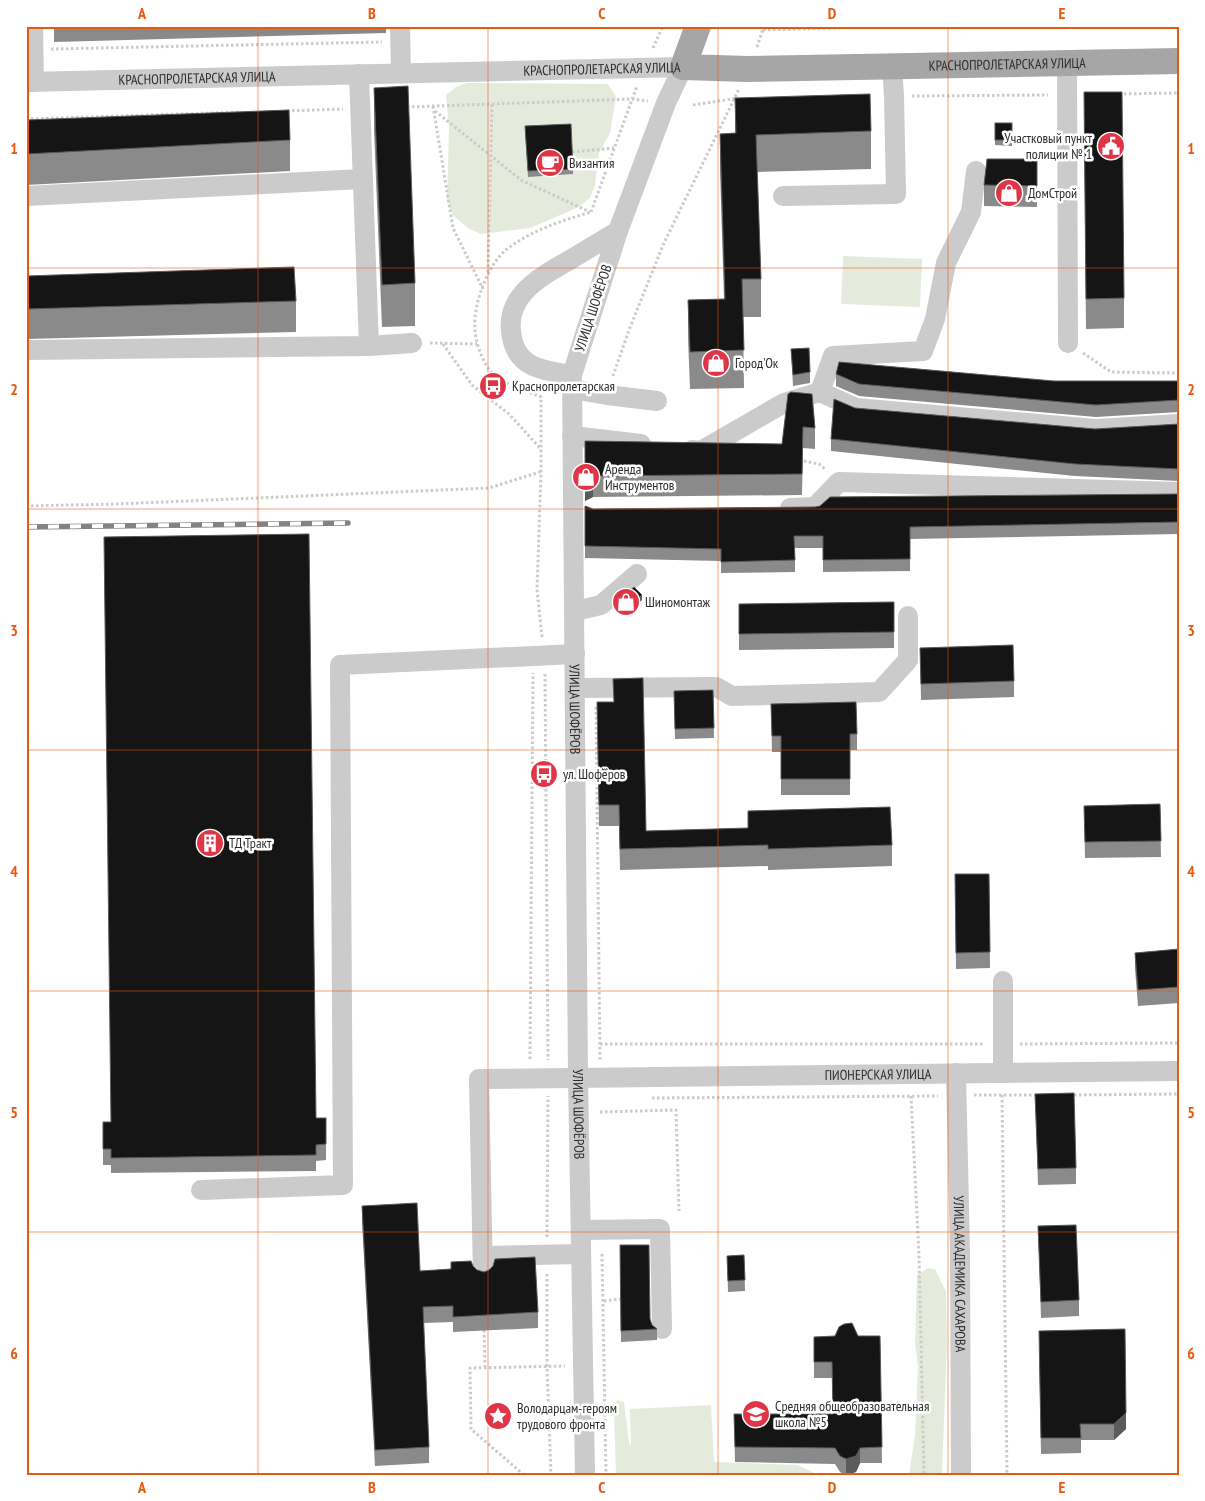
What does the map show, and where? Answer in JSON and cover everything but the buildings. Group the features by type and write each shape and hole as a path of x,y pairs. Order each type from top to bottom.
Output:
{"main road":[{"name":"УЛИЦА ШОФЁРОВ","path":"684,67 698,26"},
{"name":"КРАСНОПРОЛЕТАРСКАЯ УЛИЦА","path":"684,67 748,69 1179,62"}],"street":[{"path":"30,82 34,50 33,26"},
{"path":"400,34 402,73"},
{"path":"1067,63 1068,343"},
{"path":"783,196 896,194 892,66"},
{"name":"КРАСНОПРОЛЕТАРСКАЯ УЛИЦА","path":"30,82 684,67"},
{"name":"УЛИЦА ШОФЁРОВ","path":"586,1475 578,1076 572,382 618,231 666,103 684,67"},
{"path":"359,74 369,346"},
{"path":"820,392 833,356 923,351 935,319 946,263 971,212 976,171"},
{"path":"26,196 362,179"},
{"path":"618,231 537,279 524,291 516,305 512,320 512,337 515,349 521,359 530,366 607,395 657,400"},
{"path":"26,350 369,346 412,343"},
{"path":"572,436 702,451 784,403 820,392 856,408 876,410 1096,429 1179,424"},
{"path":"776,508 815,507 839,482 1179,492"},
{"path":"575,611 601,605 637,574"},
{"path":"576,688 716,687 732,696 879,692 908,660 908,616"},
{"path":"201,1190 343,1185 340,665 575,654"},
{"path":"1003,981 1003,1073"},
{"name":"ПИОНЕРСКАЯ УЛИЦА","path":"482,1256 479,1078 1179,1071"},
{"name":"УЛИЦА АКАДЕМИКА САХАРОВА","path":"956,1073 960,1263 961,1475"},
{"path":"580,1230 660,1229 662,1329"},
{"path":"483,1276 482,1256 581,1254"}],"path":[{"path":"651,52 663,26"},
{"path":"764,26 763,30 896,26"},
{"path":"34,50 400,34"},
{"path":"434,110 522,180 590,212 638,83"},
{"path":"1113,94 1179,93"},
{"path":"894,96 1066,94"},
{"path":"607,395 629,330 663,245 735,98"},
{"path":"693,106 735,98 745,98"},
{"path":"406,107 632,99 651,102"},
{"path":"488,273 492,104"},
{"path":"433,106 453,228 483,289"},
{"path":"281,111 359,108"},
{"path":"26,119 242,112"},
{"path":"572,152 614,148"},
{"path":"412,343 477,344"},
{"path":"1068,343 1111,372 1179,373"},
{"path":"443,344 472,385 509,414 540,449"},
{"path":"541,396 541,472 537,590 539,656 539,1077 547,1254 547,1366 551,1475"},
{"path":"794,458 820,464 839,482"},
{"path":"26,506 127,504 489,488 541,472"},
{"path":"539,656 539,1077"},
{"path":"596,688 600,1044 1179,1043"},
{"path":"1061,1095 1179,1094"},
{"path":"1002,1095 1007,1475"},
{"path":"649,1098 1042,1095"},
{"path":"912,1096 919,1255 924,1475"},
{"path":"600,1112 676,1110 679,1211"},
{"path":"604,1301 620,1299"},
{"path":"484,1330 485,1367"},
{"path":"524,1475 471,1429 470,1368 583,1365"}],"green space":[{"path":"467,83 608,84 616,97 610,133 599,153 595,185 590,198 579,207 530,228 481,234 469,229 453,215 447,200 449,129 446,95 456,87"},
{"path":"843,256 922,259 920,307 841,304"},
{"path":"928,1268 935,1269 946,1292 947,1342 942,1475 909,1475 915,1435 918,1366 915,1343 917,1275"},
{"path":"617,1400 624,1402 629,1443 631,1446 630,1409 711,1405 714,1462 797,1465 819,1475 616,1475 614,1409"}],"railway":[{"path":"26,527 348,523"}],"place":[{"name":"Участковый пункт полиции № 1","path":"1111,146"},
{"name":"Византия","path":"550,163"},
{"name":"ДомСтрой","path":"1009,193"},
{"name":"Город'Ок","path":"716,363"},
{"name":"Краснопролетарская","path":"493,386"},
{"name":"Аренда Инструментов","path":"586,477"},
{"name":"Шиномонтаж","path":"626,602"},
{"name":"ул. Шофёров","path":"544,774"},
{"name":"ТД Тракт","path":"210,843"},
{"name":"Средняя общеобразовательная школа №5","path":"756,1414"},
{"name":"Володарцам-героям трудового фронта","path":"498,1416"}]}
